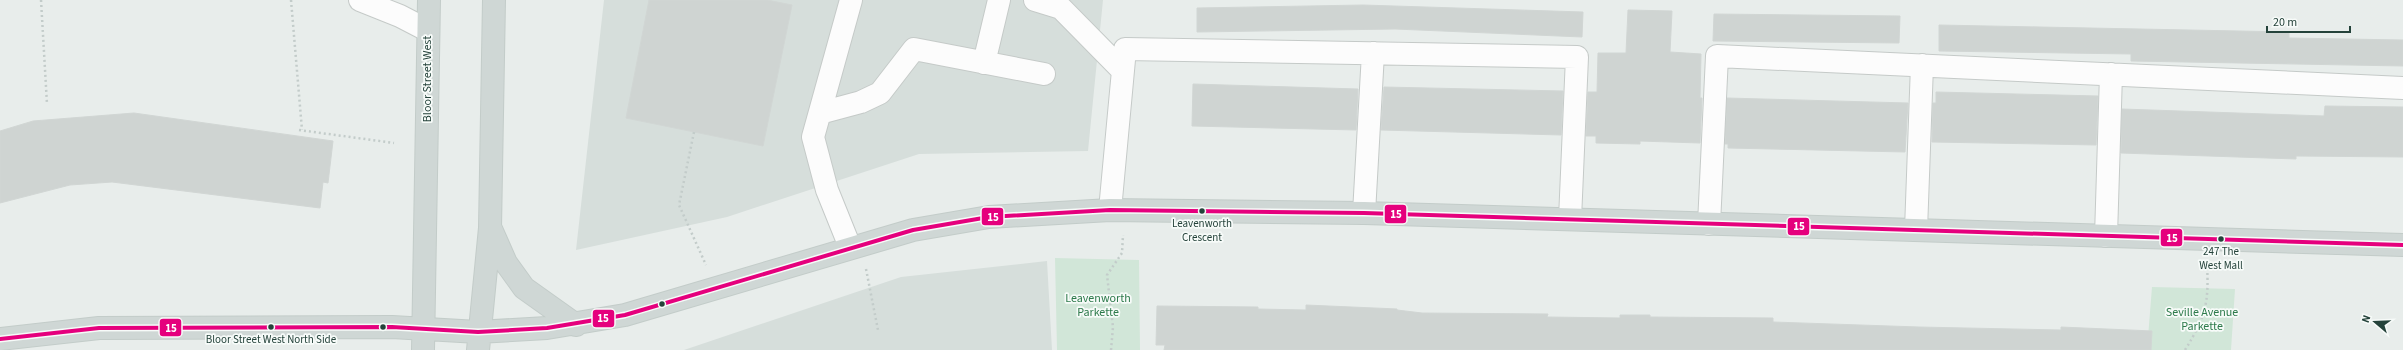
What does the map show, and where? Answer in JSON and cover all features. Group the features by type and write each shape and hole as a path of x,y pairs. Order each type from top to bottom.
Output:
{"main road":[{"name":"Bloor Street West","path":"422,340 428,0"},
{"path":"478,341 490,228 494,0"},
{"path":"0,339 99,328 392,327 422,340 478,341 576,325 625,315 913,230 974,218 1118,210 1364,213 2403,245"},
{"path":"490,228 506,263 524,288 576,325"}],"street":[{"path":"360,0 427,30"},
{"path":"851,0 813,137 827,190 856,246"},
{"path":"984,63 999,0"},
{"path":"1035,0 1061,8 1122,71"},
{"path":"820,113 861,102 880,93 914,49 1044,74"},
{"path":"1118,210 1122,71 1125,49 1577,57 1570,219"},
{"path":"1364,213 1373,53"},
{"path":"1709,224 1717,56 2403,88"},
{"path":"1916,230 1922,65"},
{"path":"2106,236 2111,74"}],"path":[{"path":"41,0 47,104"},
{"path":"291,0 301,130 394,143"},
{"path":"694,132 679,205 716,288"},
{"path":"1111,350 1113,327 1107,275 1122,253 1118,210"},
{"path":"2185,350 2201,324 2207,306 2206,239"},
{"path":"856,246 878,330"}],"shaded area":[{"path":"604,0 1103,0 1088,151 919,154 727,217 576,250"},
{"path":"1047,261 1052,350 684,350 901,277"}],"green space":[{"name":"Leavenworth Parkette","path":"1055,258 1139,260 1140,350 1057,350"},
{"name":"Seville Avenue Parkette","path":"2152,287 2235,289 2231,350 2147,350"}],"building":[{"path":"649,0 767,0 792,5 763,146 626,118"},
{"path":"1363,5 1583,12 1582,37 1395,29 1197,32 1197,8"},
{"path":"1628,10 1672,11 1670,52 1701,54 1700,98 1702,98 1700,143 1640,141 1640,144 1596,143 1596,136 1586,136 1588,92 1597,92 1598,53 1626,53"},
{"path":"1714,14 1900,16 1899,43 1713,41"},
{"path":"1939,25 2289,32 2289,38 2403,40 2403,66 2131,61 2131,54 1939,51"},
{"path":"1193,84 1358,89 1356,130 1192,126"},
{"path":"1384,87 1563,91 1561,135 1381,130"},
{"path":"1936,92 2098,96 2096,145 1932,142 1933,103 1936,103"},
{"path":"1727,98 1908,103 1905,152 1728,148 1728,144 1725,144"},
{"path":"2325,106 2403,107 2403,157 2296,156 2296,159 2121,153 2122,109 2324,116"},
{"path":"134,113 333,141 328,183 323,182 320,208 112,182 70,185 0,203 0,131 33,121"},
{"path":"1306,305 1397,309 1422,313 1548,314 1547,317 1620,318 1620,315 1650,315 1650,317 1773,318 1773,322 1919,327 2061,330 2061,327 2152,331 2151,350 1164,350 1165,345 1156,345 1157,306 1258,307 1258,309 1306,310"}],"transit line":[{"name":"15","path":"0,339 99,328 392,327 478,332 547,328 625,315 913,230 989,217 1110,210 1364,213 2403,245"}],"place":[{"name":"Leavenworth Crescent","path":"1202,211"},
{"name":"247 The West Mall","path":"2221,239"},
{"name":"Bloor Street West North Side","path":"271,327"}]}
